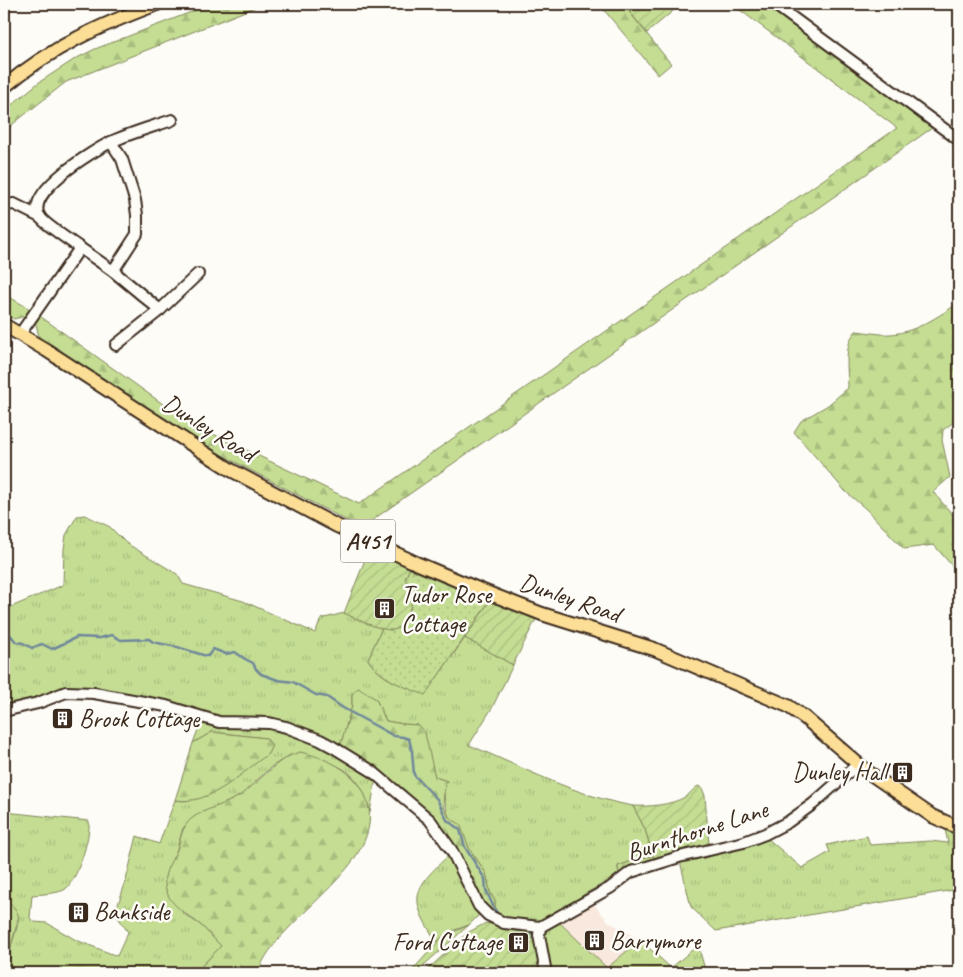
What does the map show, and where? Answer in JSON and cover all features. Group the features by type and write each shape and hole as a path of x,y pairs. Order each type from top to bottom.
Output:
{"main road":[{"path":"4,87 54,51 84,34 157,4"},
{"name":"Dunley Road","path":"4,325 231,470 335,525 416,563 487,593 542,614 654,649 780,701 798,712 858,764 932,816 959,828"}],"street":[{"path":"774,4 959,140"},
{"path":"40,217 37,206 39,199 53,182 82,159 111,142 172,120"},
{"path":"111,142 122,158 135,200 137,215 137,234 113,271"},
{"path":"4,207 5,205 14,204 40,217 113,271 160,310"},
{"path":"20,334 80,248"},
{"path":"116,345 160,310 198,274"},
{"path":"4,711 38,703 62,693 94,693 166,706 220,722 269,723 286,727 333,746 372,771 430,820 452,851 479,906 488,915 504,923 540,927 539,935 546,973"},
{"name":"Burnthorne Lane","path":"540,927 610,888 631,872 679,857 744,842 773,830 813,804 858,764"}],"shaded area":[{"path":"592,902 608,921 640,940 607,969 559,922"}],"green space":[{"path":"212,4 263,4 66,82 4,131 4,111 38,83 75,59 95,49"},
{"path":"599,4 623,4 671,64 658,75"},
{"path":"623,4 681,4 647,33"},
{"path":"740,4 766,4 932,128 361,528 214,451 49,345 39,337 36,324 25,316 14,319 4,314 4,294 30,309 188,422 359,504 897,128 736,7"},
{"path":"959,303 959,418 943,430 942,440 950,477 933,492 959,522 959,574 934,545 904,549 867,510 845,491 794,432 801,421 828,405 848,388 848,350 849,343 856,331 882,334 901,333 927,323"},
{"path":"85,515 110,527 126,543 177,574 183,584 243,601 315,633 321,619 344,613 382,628 368,659 386,677 425,694 465,638 513,665 492,708 469,745 570,788 633,806 645,829 653,856 618,866 619,875 548,917 533,922 509,920 495,916 495,901 490,892 486,873 454,821 449,817 443,791 447,781 435,777 418,725 386,721 376,699 352,694 352,706 340,747 278,722 226,720 98,689 38,698 4,707 4,610 63,585 66,535 77,516"},
{"path":"370,547 411,565 405,579 413,594 411,607 405,620 396,629 386,630 344,613"},
{"path":"411,565 491,599 425,695 386,677 368,659 382,628 391,630 399,627 406,618 411,607 405,579"},
{"path":"491,599 537,617 513,665 465,638"},
{"path":"358,688 376,699 386,721 418,725 425,733 435,777 447,781 444,790 446,813 460,824 469,848 486,873 490,892 495,901 495,916 480,900 429,813 370,767 340,747 352,706 352,694"},
{"path":"202,719 277,728 327,747 376,778 370,812 359,784 342,768 319,760 290,755 271,767 240,796 191,820 183,828 177,849 165,877 166,890 184,914 202,926 221,946 195,973 8,973 11,946 17,927 16,910 7,900 5,812 89,821 88,837 74,878 64,890 32,895 30,918 34,922 47,923 76,940 117,956 128,932 115,913 125,884 137,836 159,844 175,800 193,799 217,790 226,784 241,772 266,738 212,732 193,743"},
{"path":"212,732 266,738 272,745 268,754 213,793 188,801 175,800 193,743"},
{"path":"300,752 336,765 358,783 363,791 370,817 364,841 350,864 331,886 269,951 258,973 195,973 221,946 203,927 177,907 168,895 165,887 168,867 177,850 183,830 196,815 239,796 275,765"},
{"path":"698,786 702,788 705,796 709,844 703,848 682,851 654,859 645,829 633,806 667,804 685,797"},
{"path":"4,808 7,900 16,910 19,917 11,946 8,973 4,973"},
{"path":"945,829 959,834 959,889 716,931 691,907 680,861 767,838 802,868 830,852 827,845 867,836 870,845 930,841 948,843"},
{"path":"450,854 478,911 478,916 469,925 452,931 437,942 421,914 418,894 428,876"},
{"path":"653,856 654,859 635,866 619,875 618,866"},
{"path":"559,922 607,968 640,940 671,968 698,945 706,973 551,973 544,928"},
{"path":"486,923 533,932 539,948 542,973 424,973 467,933"},
{"path":"469,925 415,973 410,973 442,937"}],"waterway":[{"path":"4,634 8,632 16,642 23,643 32,648 42,644 52,649 77,637 100,638 112,635 121,640 149,639 153,642 208,656 213,649 226,654 235,652 253,663 261,674 278,680 293,682 316,695 327,697 394,736 409,739 414,775 437,799 447,820 460,830 465,847 485,879 486,890 494,908 502,917"},
{"path":"531,932 537,947"},
{"path":"539,962 540,973"}],"place":[{"name":"Tudor Rose Cottage","path":"385,609"},
{"name":"Brook Cottage","path":"63,719"},
{"name":"Dunley Hall","path":"903,772"},
{"name":"Bankside","path":"78,912"},
{"name":"Barrymore","path":"594,941"},
{"name":"Ford Cottage","path":"518,942"}]}
